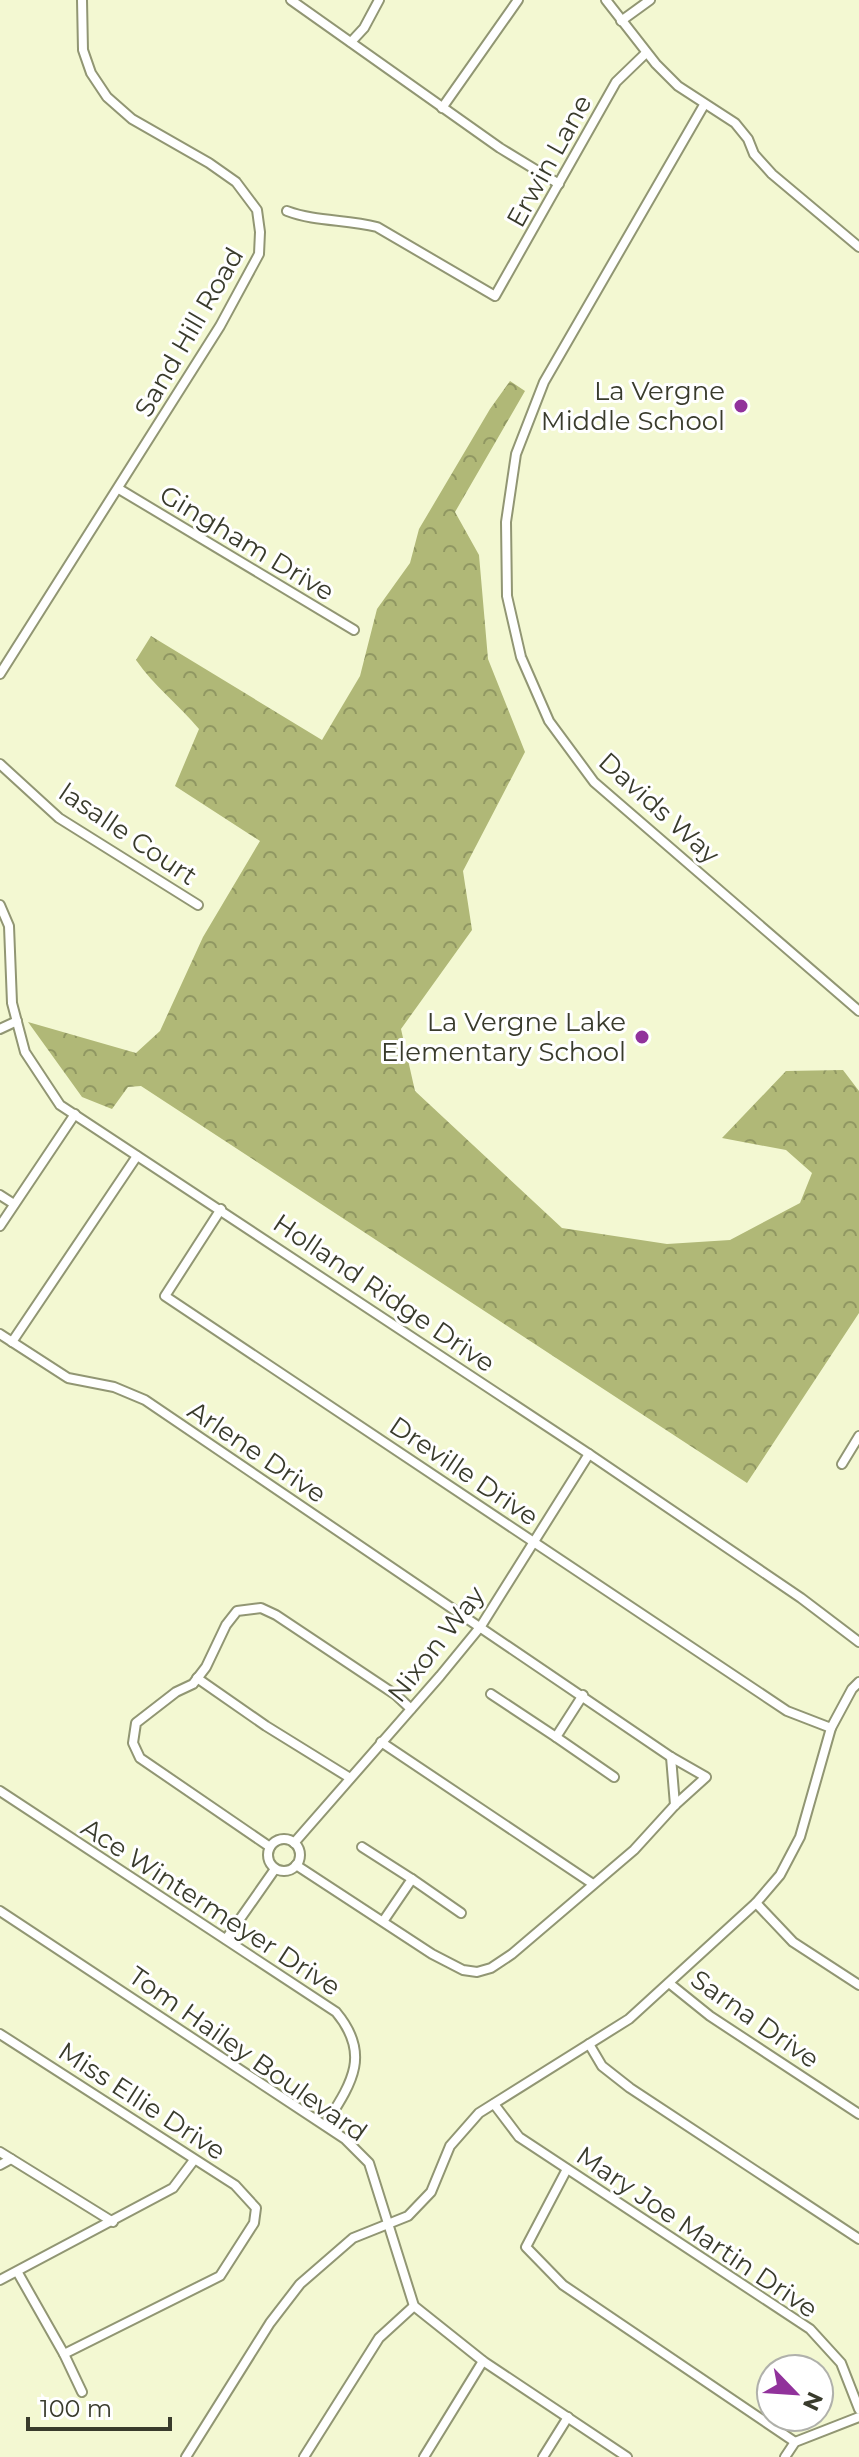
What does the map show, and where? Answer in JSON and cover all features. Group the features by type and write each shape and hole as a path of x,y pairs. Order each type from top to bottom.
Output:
{"street":[{"name":"Sand Hill Road","path":"0,674 220,326 259,254 257,210 236,182 132,119 107,97 91,73 83,50 82,0"},
{"path":"291,0 442,108 559,184"},
{"path":"351,42 364,28 379,0"},
{"path":"442,108 518,0"},
{"path":"606,0 646,53 678,86 735,123 748,139 754,154 772,174 859,247"},
{"path":"621,21 650,0"},
{"name":"Erwin Lane","path":"287,211 308,219 377,227 495,296 616,82 646,53"},
{"name":"Davids Way","path":"704,105 544,382 516,454 506,522 507,596 521,657 549,721 594,782 859,1011"},
{"name":"Gingham Drive","path":"119,489 354,630"},
{"name":"lasalle Court","path":"0,764 59,818 198,905"},
{"name":"Holland Ridge Drive","path":"0,905 9,926 12,1003 25,1052 60,1105 589,1454 801,1598 859,1642"},
{"path":"0,1029 17,1021"},
{"path":"0,1226 75,1114"},
{"path":"12,1342 137,1156"},
{"path":"0,1195 14,1204"},
{"name":"Dreville Drive","path":"221,1209 165,1296 787,1711 831,1728"},
{"name":"Arlene Drive","path":"0,1334 68,1378 114,1387 145,1400 671,1757 706,1777 675,1805"},
{"path":"842,1464 859,1436"},
{"name":"Nixon Way","path":"294,1843 481,1626 589,1454"},
{"path":"270,1847 140,1758 133,1743 136,1723 197,1678 206,1667 226,1625 237,1611 261,1608 276,1615 396,1695 411,1709"},
{"path":"197,1678 266,1726 350,1778"},
{"path":"186,2457 270,2323 300,2284 353,2238 408,2216 431,2192 450,2146 479,2113 629,2019 756,1903 780,1875 800,1837 831,1728 859,1682"},
{"path":"491,1694 614,1777"},
{"path":"556,1737 583,1695"},
{"path":"381,1742 593,1884"},
{"path":"296,1865 432,1954 463,1970 477,1972 491,1968 512,1954 634,1850 675,1805 671,1757"},
{"name":"Ace Wintermeyer Drive","path":"0,1791 336,2012 349,2028 356,2051 355,2069 347,2090 325,2125"},
{"path":"282,1839 294,1843 300,1855 296,1865 288,1871 275,1869 268,1859 270,1847 282,1839"},
{"path":"362,1847 461,1913"},
{"path":"226,1939 275,1869"},
{"path":"384,1920 412,1879"},
{"path":"756,1903 793,1942 859,1985"},
{"name":"Tom Hailey Boulevard","path":"0,1911 345,2139 369,2163 414,2306"},
{"name":"Sarna Drive","path":"669,1983 710,2016 859,2114"},
{"name":"Miss Ellie Drive","path":"0,2034 235,2185 256,2208 254,2223 220,2276 64,2354"},
{"path":"589,2044 602,2066 630,2088 859,2239"},
{"name":"Mary Joe Martin Drive","path":"494,2104 519,2137 810,2329 841,2363 859,2409"},
{"path":"0,2152 113,2222"},
{"path":"0,2165 11,2159"},
{"path":"0,2280 173,2188 194,2160"},
{"path":"567,2169 526,2247 563,2285 795,2442"},
{"path":"18,2273 82,2392"},
{"path":"304,2457 379,2338 414,2306 483,2361 627,2457"},
{"path":"424,2457 483,2361"},
{"path":"543,2457 568,2417"},
{"path":"785,2457 795,2442 859,2417"}],"green space":[{"path":"510,381 525,391 455,512 479,555 488,659 525,752 463,871 472,930 401,1029 415,1091 562,1228 667,1244 730,1240 800,1203 812,1173 786,1150 722,1138 786,1071 843,1070 859,1091 859,1313 747,1483 141,1086 128,1087 112,1109 82,1097 28,1022 136,1053 160,1031 203,937 260,841 175,786 199,729 136,660 151,636 322,740 360,676 377,609 410,563 419,529"}],"place":[{"name":"La Vergne Middle School","path":"741,406"},
{"name":"La Vergne Lake Elementary School","path":"642,1037"}]}
